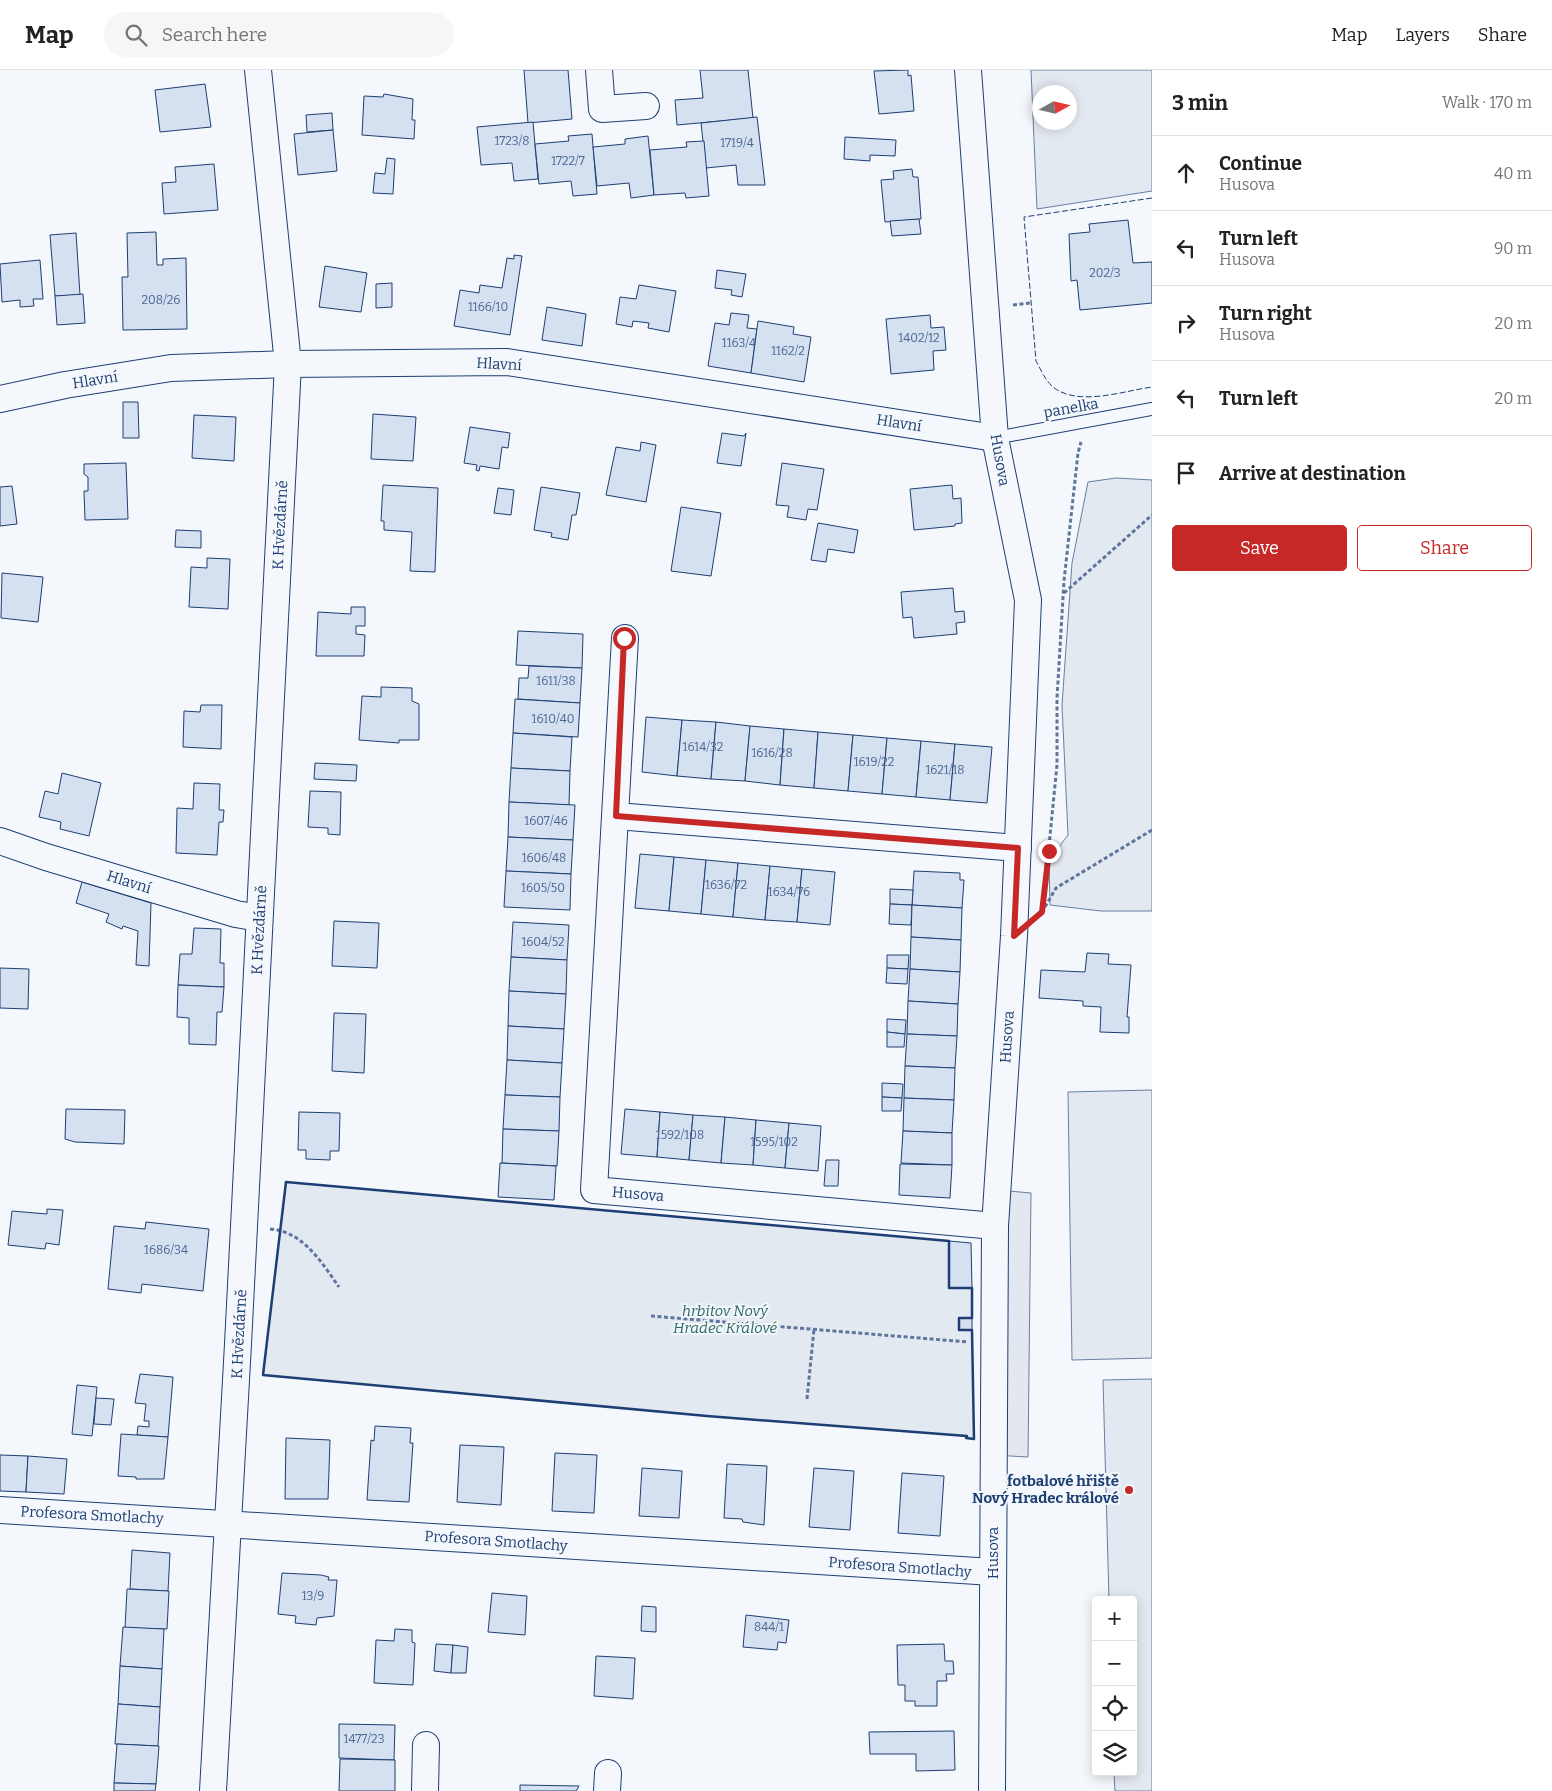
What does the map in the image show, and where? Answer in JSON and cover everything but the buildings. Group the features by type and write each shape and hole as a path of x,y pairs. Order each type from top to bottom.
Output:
{"street":[{"name":"K Hvězdárně","path":"213,1791 229,1524 288,364 258,70"},
{"path":"599,70 602,109 646,106"},
{"name":"Husova","path":"968,70 995,438 1028,600 1018,848 995,1226 992,1791"},
{"name":"Hlavní","path":"0,399 65,385 171,368 288,364 507,362 995,438"},
{"name":"Husova","path":"624,638 616,816 594,1190 995,1226"},
{"path":"616,816 1018,848"},
{"name":"Hlavní","path":"0,841 55,860 236,914 259,918"},
{"name":"Profesora Smotlachy","path":"0,1510 992,1572"},
{"path":"425,1791 426,1745"}],"lane":[{"name":"panelka","path":"995,438 1152,409"}],"path":[{"path":"1047,868 1057,765 1057,698 1064,593 1078,453 1089,421"},
{"path":"1064,593 1152,515"},
{"path":"1043,903 1042,912 1056,888 1152,830"},
{"path":"280,1229 302,1240 339,1287"},
{"path":"651,1316 973,1343"},
{"path":"807,1399 814,1329"}],"green space":[{"path":"1031,70 1152,70 1152,191 1037,209 1034,130 1077,130 1077,85 1032,85 1032,93"},
{"path":"1116,478 1152,480 1152,911 1101,911 1050,905 1049,860 1068,835 1062,705 1072,563 1088,482"},
{"path":"1152,1090 1152,1358 1072,1360 1068,1092"},
{"name":"hrbitov Nový Hradec Králové","path":"286,1182 949,1241 949,1288 972,1288 972,1318 959,1318 960,1330 972,1330 974,1439 966,1438 966,1436 707,1416 263,1375"},
{"name":"fotbalové hřiště Nový Hradec králové","path":"1152,1379 1152,1791 1115,1791 1114,1776 1137,1776 1137,1596 1109,1596 1103,1380"}],"shaded area":[{"path":"998,1190 1031,1193 1028,1457 993,1455"}],"fence":[{"path":"1152,198 1024,217 1036,361 1043,375 1053,387 1063,393 1075,396 1101,396 1152,387"}],"wall":[{"path":"286,1182 949,1241 949,1288 972,1288 972,1318 959,1318 959,1330 972,1330 974,1439 966,1438 967,1436 707,1416 263,1375 286,1182"}],"place":[{"name":"fotbalové hřiště Nový Hradec králové","path":"1129,1490"}],"route":[{"path":"624,638 616,816 1018,848 1014,936 1042,912 1049,851"}]}
